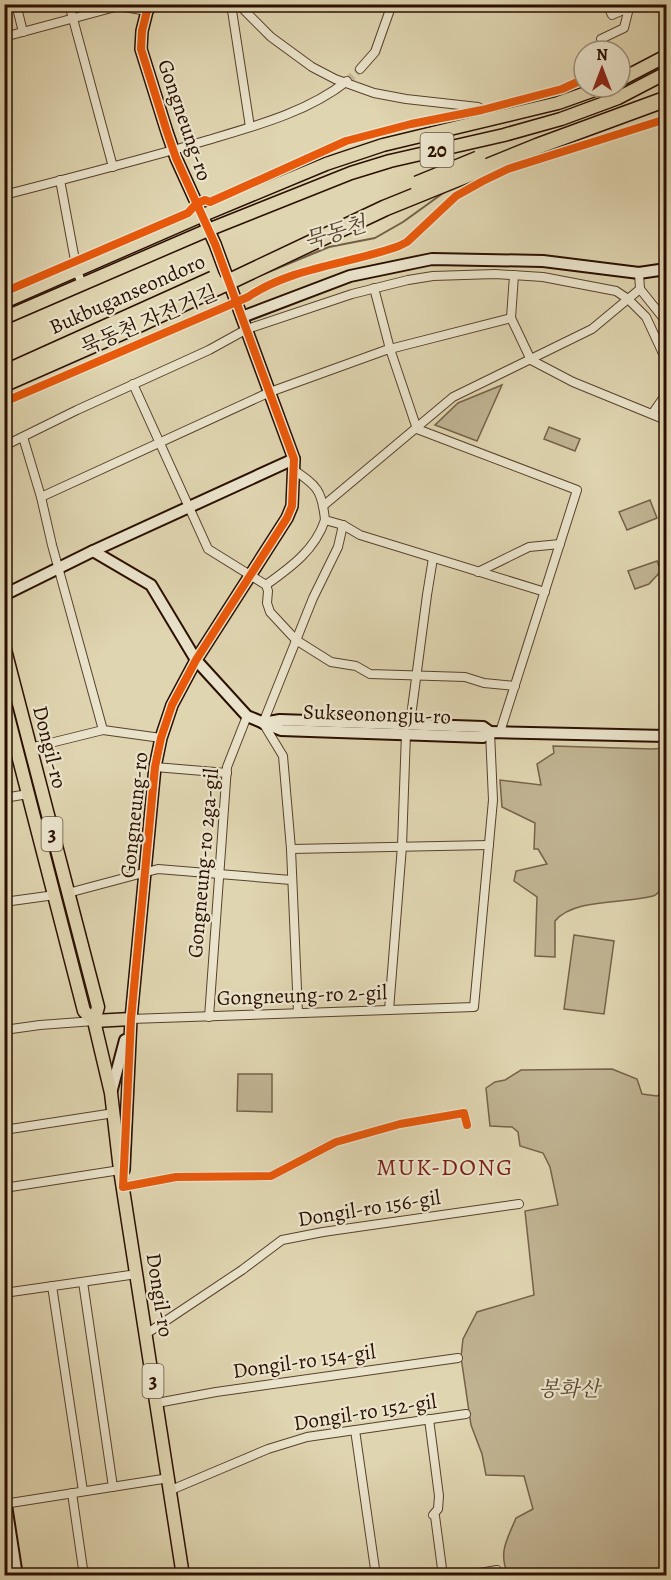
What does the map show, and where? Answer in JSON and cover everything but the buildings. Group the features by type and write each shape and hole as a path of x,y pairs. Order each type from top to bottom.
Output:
{"highway":[{"name":"Bukbuganseondoro","path":"4,373 455,167 666,89"},
{"name":"Bukbuganseondoro","path":"4,384 129,329 396,204 538,146 666,99"}],"main road":[{"path":"632,74 666,56"},
{"name":"20","path":"4,318 208,230 370,167 504,135 592,109 636,90 666,73"},
{"name":"20","path":"4,302 201,216 337,160 382,146 497,119 572,98"},
{"name":"Dongil-ro","path":"4,646 30,748 31,786 55,895 84,1011 94,1021"},
{"name":"Dongil-ro","path":"4,701 13,737 68,893 98,1007 94,1021 111,1094 120,1170 183,1575"},
{"path":"13,737 23,747 26,745 26,734"},
{"path":"78,986 84,994 89,993 91,983"},
{"path":"94,1021 131,1020"}],"street":[{"path":"16,4 23,32"},
{"path":"69,4 113,166"},
{"path":"231,4 250,127"},
{"path":"238,4 271,37 312,67 345,82 374,93 478,107 497,119"},
{"path":"360,69 375,52 392,4"},
{"path":"606,4 612,15 630,6"},
{"path":"4,37 119,5 150,8"},
{"path":"601,39 624,28 630,6"},
{"name":"Gongneung-ro","path":"123,1187 131,1020 155,767 161,738 172,705 196,660 287,518 292,506 294,465 270,392 215,244 173,151 141,49 142,31 150,8"},
{"path":"4,195 173,151 250,127 317,100 345,82"},
{"path":"60,180 77,271 82,285"},
{"path":"241,314 350,276 432,259 543,261 639,273 666,269"},
{"path":"639,273 640,289 664,319 666,327"},
{"path":"514,275 511,318 531,360 573,382 666,420"},
{"path":"4,446 209,350 247,329 320,303 374,288 434,276 514,275 556,279 616,291 628,299 646,317 666,360"},
{"path":"374,288 390,350 417,429"},
{"path":"323,506 453,397 592,329 640,289"},
{"path":"41,497 270,392 390,350 511,318"},
{"path":"133,384 208,549 266,585"},
{"path":"652,414 666,394"},
{"path":"291,849 489,845 495,732 515,686 577,490 417,429"},
{"path":"23,437 102,730"},
{"path":"4,596 93,551 189,507 294,465 315,485 323,506 324,520 321,531 310,549 266,585"},
{"path":"324,520 343,525 360,535 545,592"},
{"path":"298,1013 291,849 284,756 263,723 296,640 338,547 343,525"},
{"path":"478,572 529,548 560,544"},
{"name":"Sukseonongju-ro","path":"93,551 151,585 196,660 247,716 263,723 280,720 408,729 483,727 495,732 666,736"},
{"path":"389,1010 402,846 408,729 426,595 434,558"},
{"path":"266,585 270,612 296,640 331,662 356,666 370,674 465,677 484,683 515,686"},
{"name":"Gongneung-ro 2ga-gil","path":"209,1017 227,767 247,716"},
{"path":"30,748 102,730 161,738"},
{"name":"Gongneung-ro","path":"155,767 227,773"},
{"path":"4,798 31,786"},
{"name":"Gongneung-ro 2-gil","path":"131,1020 474,1007 489,845"},
{"path":"68,893 158,869 291,880"},
{"path":"4,902 55,895"},
{"name":"Gongneung-ro","path":"111,1094 131,1020"},
{"path":"4,1030 94,1021"},
{"path":"4,1130 114,1113"},
{"path":"123,1187 176,1177 271,1176 336,1142 370,1132 441,1115 464,1113 467,1125"},
{"path":"4,1188 120,1170"},
{"name":"Dongil-ro 156-gil","path":"146,1334 242,1270 282,1240 519,1204"},
{"path":"4,1293 136,1274"},
{"path":"82,1282 113,1487"},
{"path":"52,1286 83,1491"},
{"name":"Dongil-ro 154-gil","path":"157,1403 216,1392 458,1358"},
{"name":"Dongil-ro 152-gil","path":"5,1503 113,1487 170,1484 307,1437 466,1414"},
{"path":"429,1419 439,1496 438,1509 433,1515 435,1516 443,1575"},
{"path":"355,1430 376,1575"},
{"path":"4,1492 17,1575"},
{"path":"72,1493 84,1575"},
{"path":"462,1575 497,1570"}],"green space":[{"path":"502,385 477,441 435,425 458,403"},
{"path":"549,427 580,439 575,451 544,439"},
{"path":"650,500 657,518 627,530 619,512"},
{"path":"657,561 661,571 649,584 635,589 628,571"},
{"path":"553,746 666,748 666,884 653,896 587,905 564,914 555,921 555,957 535,956 537,897 514,881 516,871 547,864 538,849 534,849 535,823 502,807 500,780 541,785 537,764 554,753"},
{"path":"574,935 614,941 604,1014 564,1009"},
{"name":"봉화산","path":"612,1069 637,1079 642,1094 657,1096 666,1090 666,1575 508,1575 504,1559 507,1540 516,1518 533,1509 524,1476 486,1475 482,1454 471,1425 461,1357 463,1339 477,1312 534,1295 525,1211 558,1205 550,1167 543,1153 520,1146 518,1132 512,1127 490,1126 486,1088 521,1070"},
{"path":"238,1074 272,1074 272,1112 237,1111"}],"waterway":[{"name":"묵동천","path":"254,278 329,247 375,238 403,222 446,191"}],"tunnel":[{"path":"347,81 360,69"}],"cycle path":[{"path":"152,4 147,11 142,31 141,49 176,158 215,244 294,459 292,506 287,518 196,660 172,705 161,738 155,767 131,1019 123,1187 176,1177 271,1176 336,1142 400,1124 464,1113 467,1125"},
{"path":"4,292 188,213 196,204 205,200 210,202 346,141 411,124 482,110 572,84"},
{"name":"묵동천 자전거길","path":"4,402 248,297 283,279 399,246 407,242 456,196 508,169 666,119"}],"district":[{"name":"MUK-DONG","path":"445,1167"}]}
